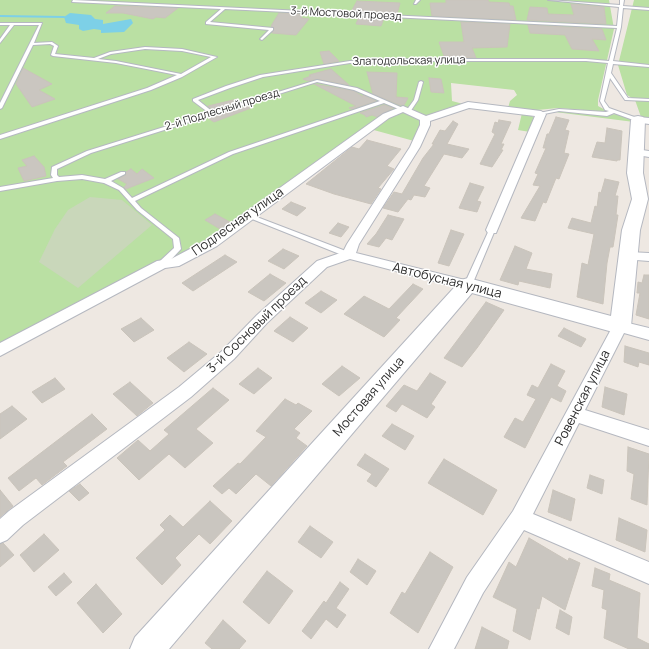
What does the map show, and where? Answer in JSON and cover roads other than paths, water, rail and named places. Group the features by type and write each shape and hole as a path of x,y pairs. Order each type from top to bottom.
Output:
{"street":[{"path":"406,110 425,119 468,105 479,105 541,114"},
{"name":"Подлесная улица","path":"0,350 162,264 174,263 212,243 386,116 406,110"},
{"name":"Мостовая улица","path":"492,230 541,114"},
{"path":"348,255 353,244 415,147 425,125 425,119"},
{"name":"Ровенская улица","path":"441,649 475,585 520,518 620,326 631,230 644,200 635,173 642,153 644,120"},
{"name":"Автобусная улица","path":"348,255 468,285 649,334"},
{"name":"3-й Сосновый проезд","path":"0,532 16,518 185,392 228,355 262,319 322,264 348,255"},
{"path":"628,256 649,257"},
{"name":"Мостовая улица","path":"147,649 468,285"},
{"path":"575,414 649,438"},
{"path":"520,518 649,574"}],"lane":[{"path":"550,0 649,9"},
{"path":"622,0 619,27 602,101 607,109 644,120"},
{"name":"3-й Мостовой проезд","path":"73,1 619,27"},
{"path":"223,9 207,23 272,30 262,39"},
{"path":"0,24 41,24 0,108"},
{"path":"0,42 12,25"},
{"path":"32,44 51,44 56,46 53,55 93,59 175,73 179,74 180,76"},
{"path":"0,137 149,88 180,76 215,57 182,50 145,48 110,53 93,59"},
{"name":"Златодольская улица","path":"212,113 195,100 228,86 262,76 350,62 412,60 586,60 649,66"},
{"path":"608,72 627,98 649,100"},
{"name":"2-й Подлесный проезд","path":"57,179 54,175 54,168 70,159 212,113 318,81 355,89 406,110"},
{"path":"406,110 416,100 421,82"},
{"path":"132,200 231,153 385,101"},
{"path":"541,114 559,110 601,114 612,113 614,111"},
{"path":"106,180 123,172"},
{"path":"0,189 57,179 82,177 106,180 121,189 139,209 176,238 178,249 162,264"},
{"name":"Автобусная улица","path":"250,216 348,255"},
{"name":"Мостовая улица","path":"468,285 492,230"}],"water":[{"path":"70,13 91,15 95,19 103,20 103,24 131,19 133,23 124,32 101,33 101,30 94,29 83,31 79,29 79,25 66,23 64,17"}],"waterway":[{"path":"0,16 64,17"}]}
